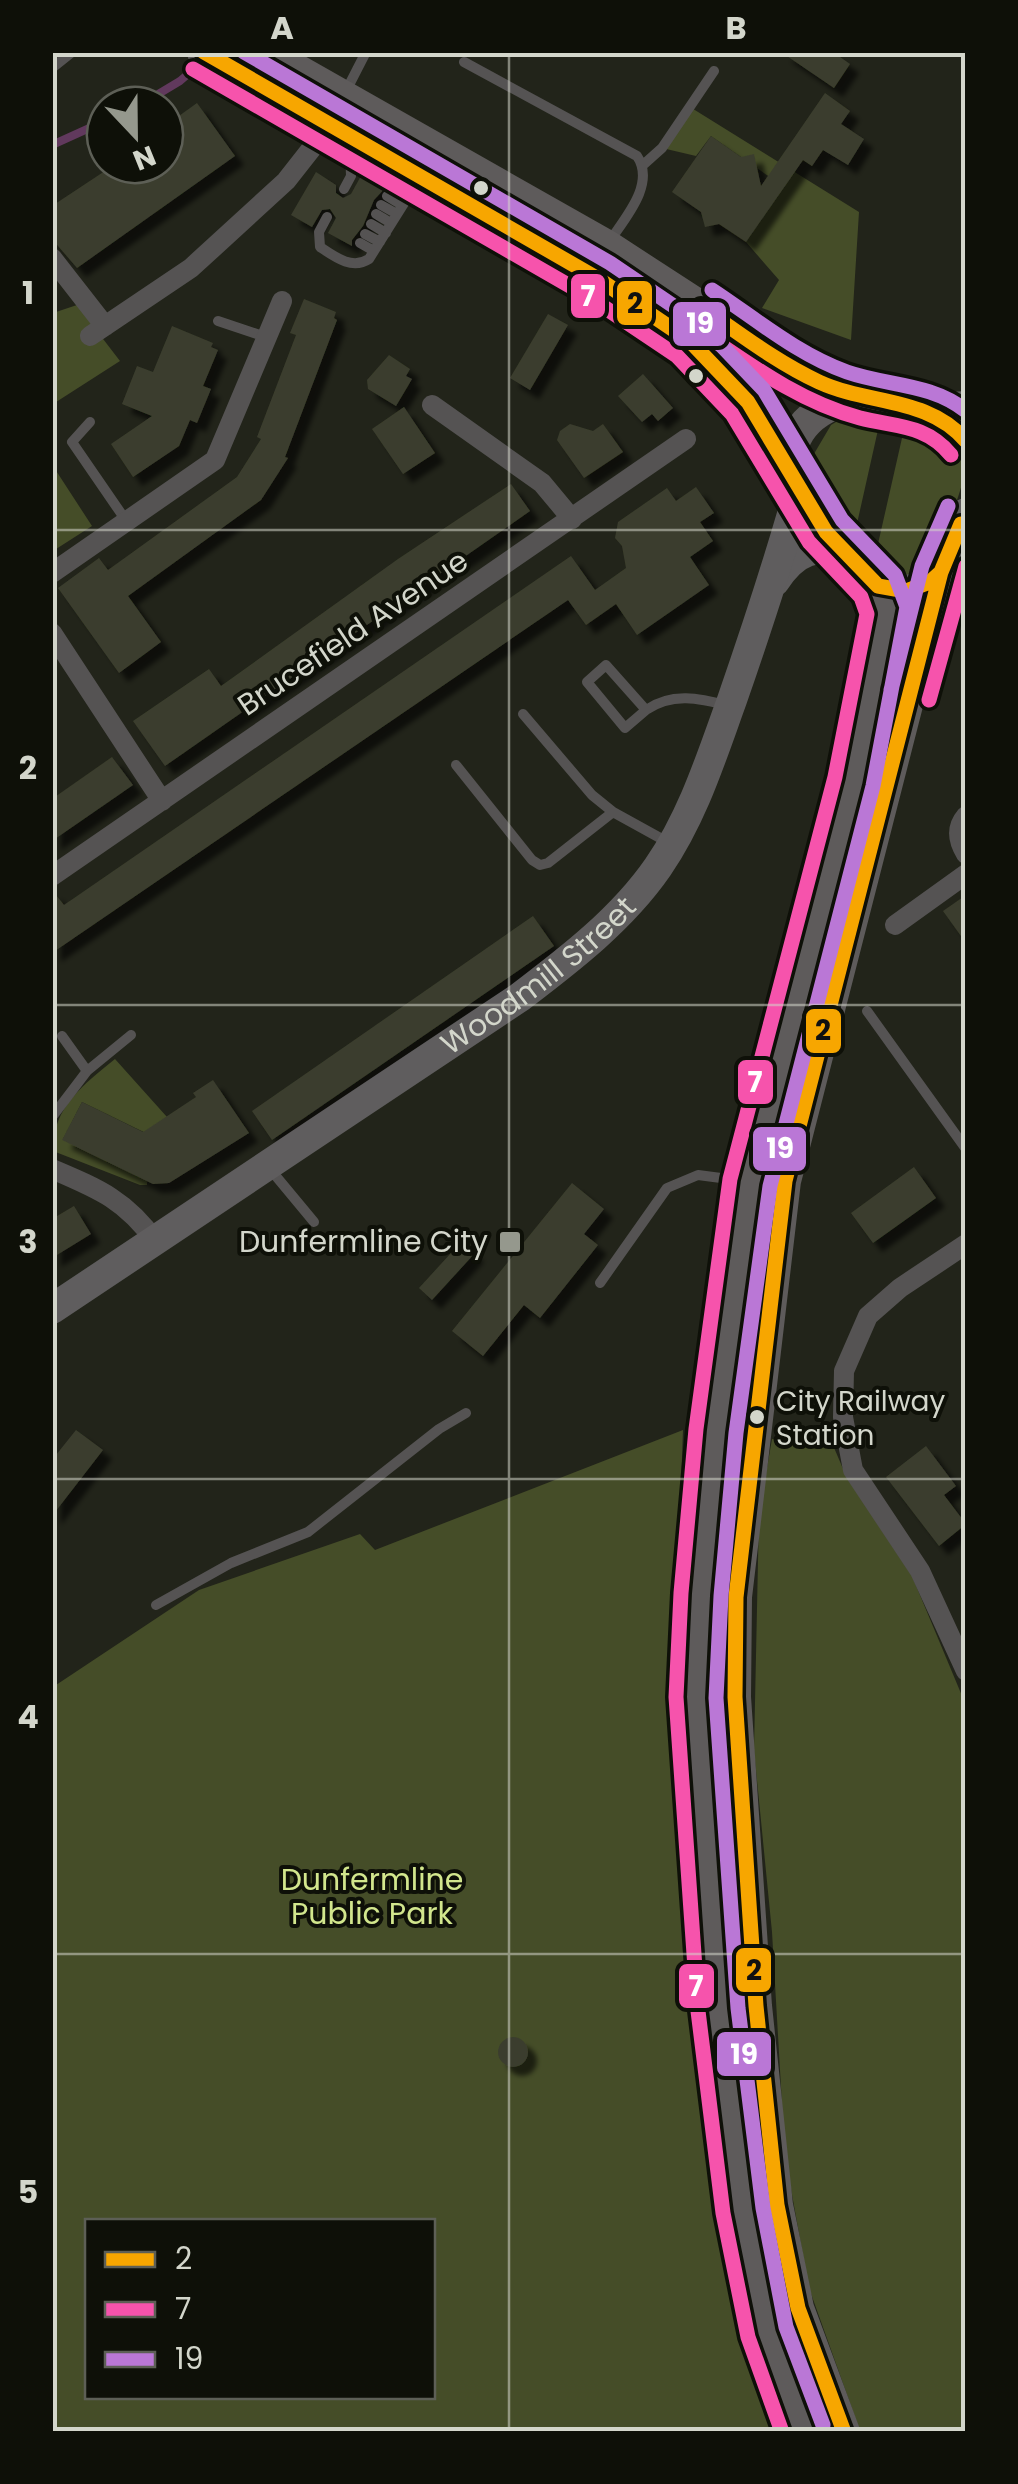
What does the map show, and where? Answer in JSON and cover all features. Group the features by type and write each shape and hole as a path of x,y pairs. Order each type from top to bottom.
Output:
{"main road":[{"path":"265,52 339,119 451,194 600,280 690,341 748,402 826,532 878,586 888,612 854,781 750,1182 716,1431 700,1594 696,1698 712,1929 743,2211 763,2314 804,2432"},
{"path":"211,57 606,246 782,364 865,399 927,409 957,430 966,442"},
{"path":"796,483 795,444 811,416 839,402 865,399"},
{"path":"844,2432 794,2291 777,2206 756,1994 735,1697 736,1597 785,1182 941,572 966,514"},
{"path":"878,586 906,591 920,588 941,572"}],"street":[{"path":"52,258 98,331 191,268 286,181 339,119"},
{"path":"52,574 215,460 282,301"},
{"path":"432,405 542,483 572,520"},
{"path":"927,409 966,406"},
{"name":"Brucefield Avenue","path":"52,876 686,438"},
{"name":"Woodmill Street","path":"52,1310 520,997 572,958 624,908 672,845 702,786 771,588 796,483"},
{"name":"Woodmill Street","path":"771,588 786,566 803,552 822,548 850,559"},
{"path":"52,633 162,801"},
{"path":"966,816 958,840 966,854"},
{"path":"895,925 966,874"},
{"path":"52,1170 105,1191 140,1220 156,1242"},
{"path":"966,1244 900,1288 868,1316 844,1371 843,1417 853,1470 920,1572 966,1672"}],"lane":[{"path":"52,68 72,52"},
{"path":"351,184 353,163 339,119 366,52"},
{"path":"464,62 629,150 643,165"},
{"path":"606,246 642,187 643,165 662,148 714,71"},
{"path":"328,222 318,236 323,250 355,265 365,262 413,197 451,194"},
{"path":"374,219 388,228"},
{"path":"374,219 388,228"},
{"path":"374,219 388,228"},
{"path":"218,321 267,337"},
{"path":"90,422 72,442 127,522"},
{"path":"646,710 606,665 587,682 625,728 658,702 675,697 730,706"},
{"path":"523,714 612,812 672,845"},
{"path":"456,765 532,860 540,864 548,863 612,812"},
{"path":"867,1011 966,1149"},
{"path":"52,1117 87,1071 131,1035"},
{"path":"62,1036 87,1071"},
{"path":"266,1164 314,1222"},
{"path":"600,1282 666,1188 698,1175 750,1182"},
{"path":"156,1606 232,1563 308,1532 439,1428 466,1413"}],"green space":[{"path":"690,107 859,212 851,340 762,308 779,280 746,242 784,187 711,136 696,156 662,148"},
{"path":"77,305 120,361 53,404 53,313"},
{"path":"854,411 882,412 852,546 820,497 808,464 831,425"},
{"path":"907,416 943,434 958,449 965,465 956,502 929,559 910,575 895,579 873,566"},
{"path":"53,466 92,526 52,551"},
{"path":"115,1059 167,1117 158,1139 82,1102 63,1139 147,1181 147,1185 53,1151 64,1110 81,1088"},
{"name":"Dunfermline Public Park","path":"683,1430 673,1705 745,2355 782,2431 53,2432 53,1687 199,1590 360,1534 375,1550"},
{"path":"772,1439 832,1443 847,1478 912,1576 965,1703 965,2431 860,2431 809,2288 785,2156 772,1932 754,1750 759,1514"}],"building":[{"path":"781,52 833,52 850,64 834,88"},
{"path":"825,93 850,111 841,124 864,139 848,165 823,150 812,166 803,160 746,242 719,224 705,227 701,212 672,192 711,136 741,157 754,154 761,186"},
{"path":"197,103 235,156 77,268 52,239 52,206 85,184 185,185 185,112"},
{"path":"316,172 336,185 336,193 343,198 351,194 362,174 386,187 374,200 352,246 328,233 336,218 330,209 322,210 312,227 291,215"},
{"path":"304,299 336,312 337,320 285,457 288,458 261,500 128,596 161,642 119,673 58,588 99,558 108,570 237,477 261,439 257,437 296,335 290,333"},
{"path":"548,314 568,325 530,390 510,378"},
{"path":"172,326 213,343 211,347 218,350 203,386 211,389 197,423 190,420 179,446 133,477 111,444 152,416 122,404 137,366 153,372"},
{"path":"389,355 410,369 406,376 412,379 396,406 368,389 367,380"},
{"path":"643,374 673,408 658,421 652,414 642,422 618,396"},
{"path":"404,407 435,453 403,474 372,429"},
{"path":"570,424 593,431 603,424 623,452 584,478 557,440 560,431"},
{"path":"511,484 530,511 165,766 133,721 209,669 221,686 398,559"},
{"path":"696,487 714,513 700,522 713,541 690,557 709,585 637,635 616,604 586,625 568,600 52,953 52,890 64,905 571,556 595,590 626,568 622,546 615,538 618,522 667,488 676,501"},
{"path":"112,757 133,785 52,841 52,799"},
{"path":"966,895 966,943 943,911"},
{"path":"533,916 554,946 272,1140 252,1111"},
{"path":"213,1080 249,1133 169,1183 153,1184 62,1140 82,1102 143,1132 196,1097 193,1093"},
{"path":"914,1167 936,1198 873,1243 851,1213"},
{"name":"Dunfermline City","path":"572,1183 604,1209 584,1234 598,1245 540,1318 524,1305 483,1356 452,1331"},
{"path":"74,1206 91,1234 52,1258 52,1219"},
{"path":"462,1241 475,1253 432,1300 419,1288"},
{"path":"76,1430 103,1450 52,1516 52,1460"},
{"path":"926,1446 956,1486 944,1495 966,1524 939,1546 886,1477"},
{"path":"513,2037 524,2041 528,2052 524,2063 513,2067 502,2063 498,2052 502,2041"}],"waterway":[{"path":"173,85 202,62"},
{"path":"52,145 85,130"}],"transit line":[{"name":"2","path":"204,52 600,280 690,341 748,402 826,532 878,586 906,591 930,582 941,572 961,524"},
{"name":"19","path":"244,52 610,263 703,326 764,390 842,520 895,575 907,607 873,786 770,1186 736,1433 716,1698 738,2008 763,2208 786,2327 823,2425"},
{"name":"7","path":"193,69 589,297 677,356 732,414 809,542 861,597 867,614 835,777 730,1179 696,1429 676,1697 698,2011 723,2213 748,2337 782,2432"},
{"name":"19","path":"712,290 794,346 829,364 862,377 924,390 966,411"},
{"name":"2","path":"701,307 803,374 838,389 934,416 966,441"},
{"name":"7","path":"690,324 771,378 814,401 860,418 920,432 951,455"},
{"name":"19","path":"891,690 922,566 948,506"},
{"name":"7","path":"929,700 966,566"},
{"name":"2","path":"844,2432 798,2308 777,2205 756,2006 735,1697 736,1597 785,1181 941,572"}],"place":[{"name":"Dunfermline City","path":"510,1242"},
{"name":"City Railway Station","path":"757,1417"}]}
